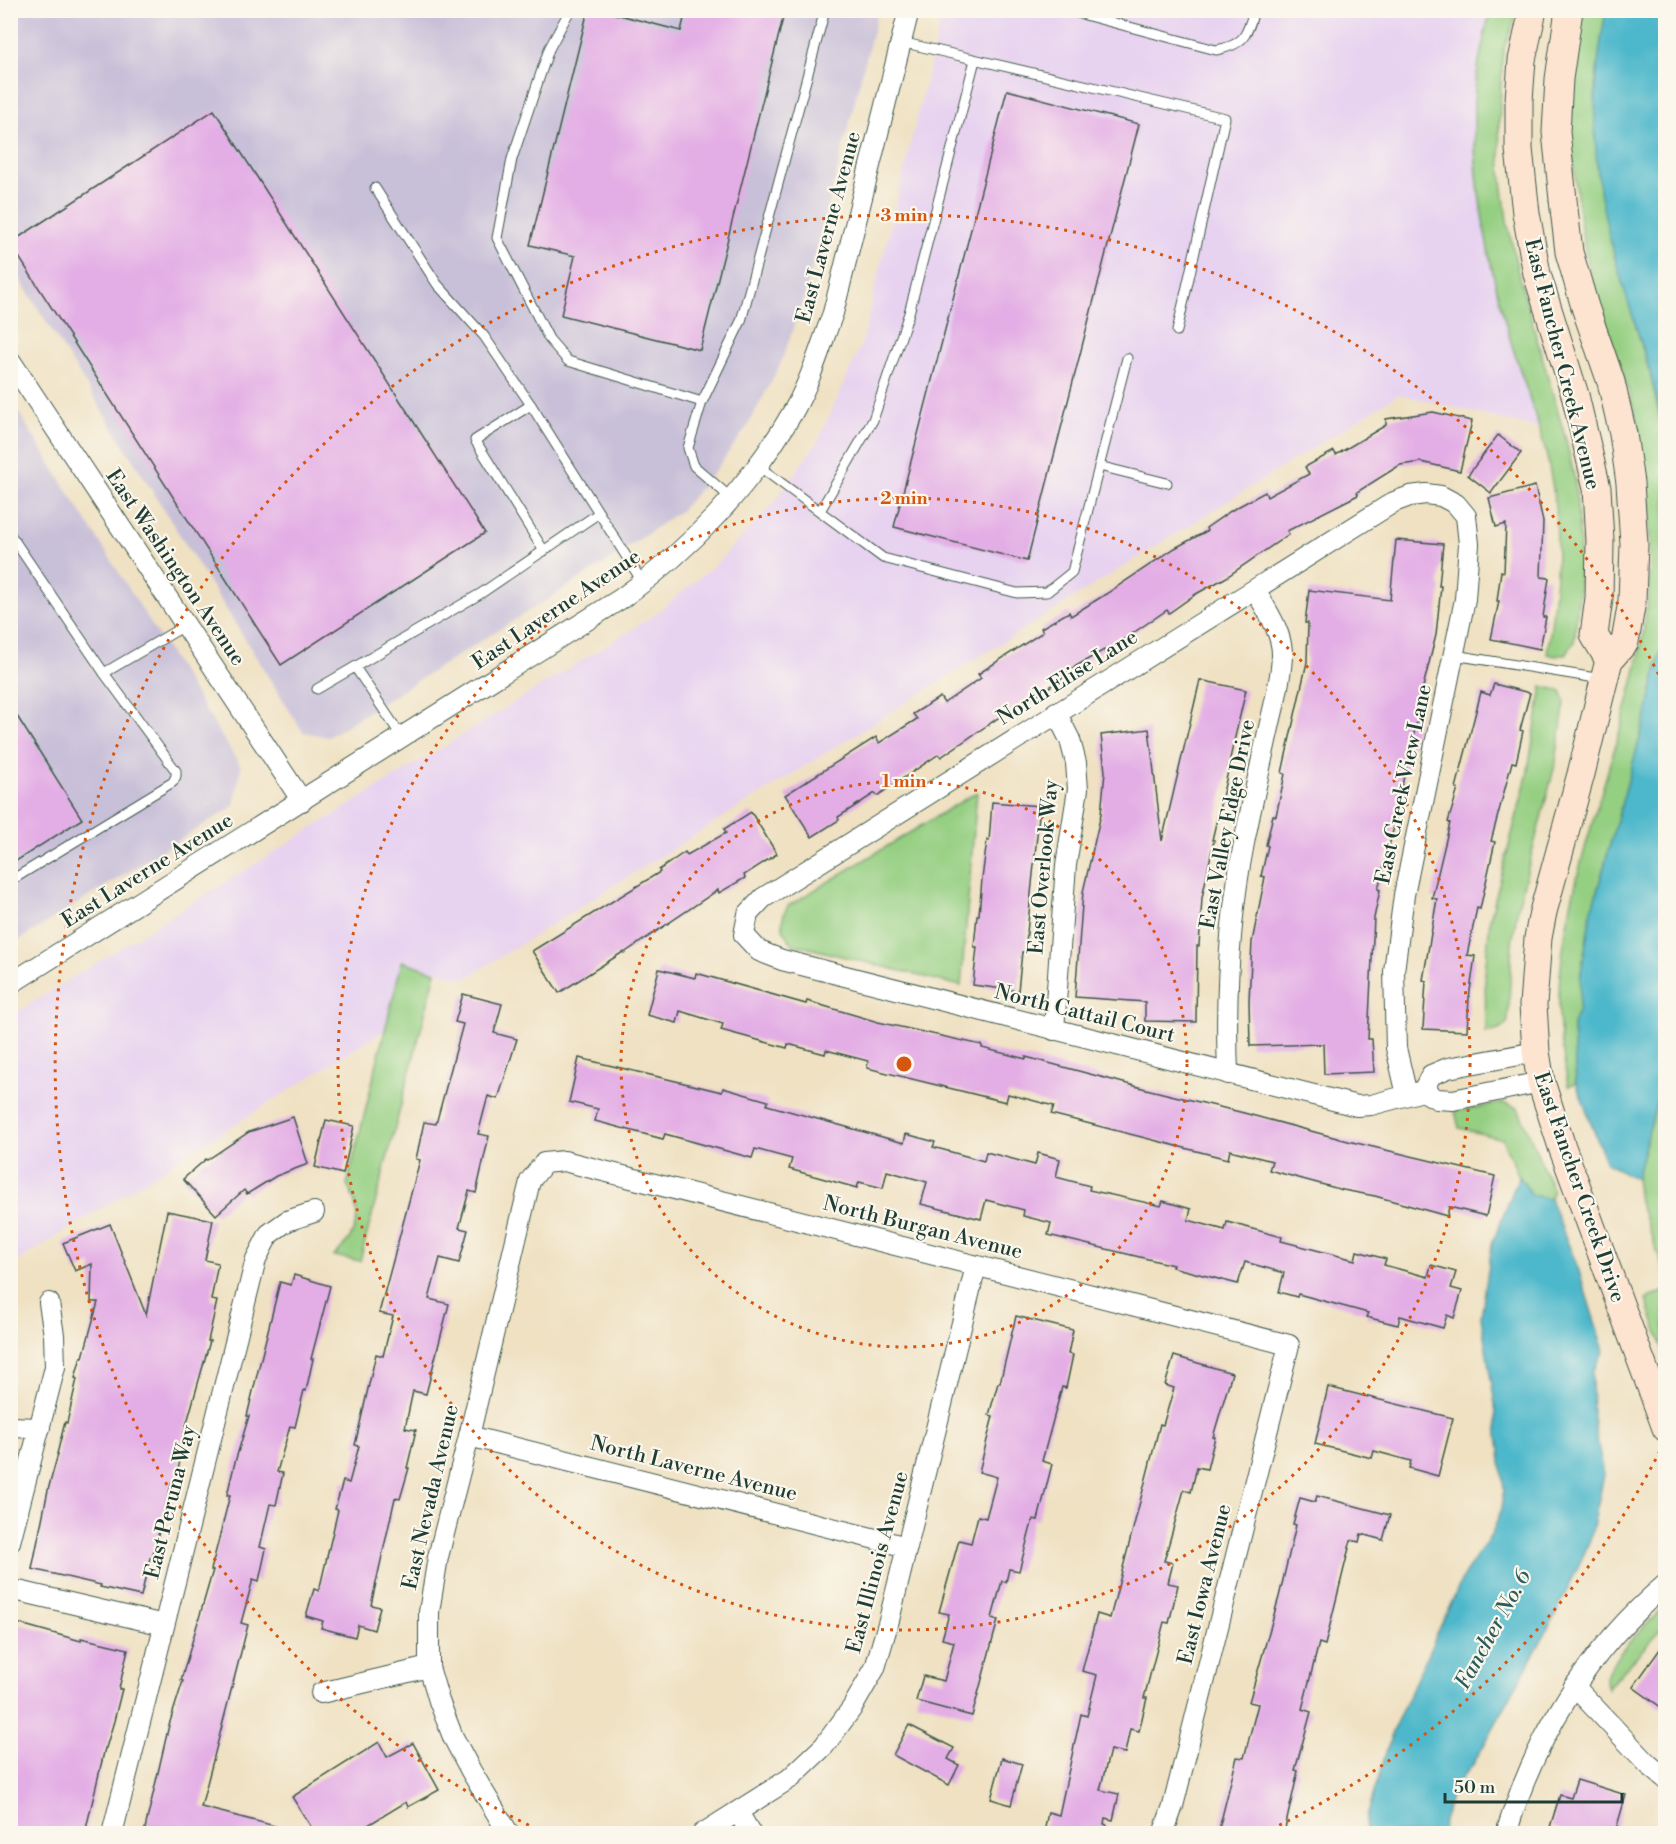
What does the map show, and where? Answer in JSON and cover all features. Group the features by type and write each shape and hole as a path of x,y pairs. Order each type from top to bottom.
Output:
{"street":[{"name":"East Laverne Avenue","path":"10,984 643,583 690,543 757,465 794,410 816,361 833,313 909,10"},
{"name":"East Fancher Creek Avenue","path":"1533,10 1522,60 1519,100 1519,149 1526,213 1537,274 1575,395 1597,488 1600,541 1599,598 1594,635 1607,670"},
{"name":"East Fancher Creek Avenue","path":"1569,10 1559,79 1556,132 1569,252 1611,382 1623,434 1630,483 1634,544 1632,601 1625,642 1607,670"},
{"name":"East Washington Avenue","path":"10,360 302,801"},
{"name":"North Elise Lane","path":"744,935 748,914 763,898 1056,712 1394,502 1410,496 1426,494 1441,496"},
{"name":"East Creek View Lane","path":"1415,1093 1396,1048 1394,971 1404,896 1465,599 1469,544 1466,516 1456,504 1441,496"},
{"name":"East Valley Edge Drive","path":"1228,1074 1226,1007 1229,946 1235,893 1279,682 1282,654 1275,626 1255,590"},
{"name":"East Fancher Creek Drive","path":"1607,670 1538,938 1533,1005 1536,1052 1541,1082 1562,1147 1665,1428"},
{"name":"East Overlook Way","path":"1054,1030 1066,865 1078,789 1076,762 1070,740 1056,712"},
{"name":"North Cattail Court","path":"744,935 759,951 782,960 1356,1106 1371,1106 1415,1093"},
{"path":"1536,1052 1448,1068 1431,1075 1415,1093 1437,1099 1453,1100 1541,1082"},
{"name":"North Burgan Avenue","path":"544,1163 564,1161 1289,1345"},
{"name":"East Nevada Avenue","path":"509,1833 453,1737 429,1667 429,1612 438,1557 530,1181 544,1163"},
{"name":"East Peruna Way","path":"112,1833 256,1259 269,1234 287,1221 314,1212"},
{"name":"East Illinois Avenue","path":"702,1833 789,1779 824,1746 852,1708 875,1668 908,1547 976,1266"},
{"path":"10,1542 55,1367 54,1335 49,1303"},
{"name":"East Iowa Avenue","path":"1163,1833 1173,1806 1289,1345"},
{"path":"10,1427 40,1428"},
{"name":"North Laverne Avenue","path":"469,1436 908,1547"},
{"path":"1506,1833 1516,1798 1543,1738 1574,1686 1609,1640 1665,1584"},
{"path":"10,1589 164,1625"},
{"path":"321,1693 429,1667"},
{"path":"1574,1686 1665,1779"},
{"path":"738,1812 751,1833"}],"lane":[{"path":"570,10 549,49 513,159 497,238 549,339 568,361 702,402"},
{"path":"731,498 694,466 688,448 702,402 741,321 825,10"},
{"path":"1066,10 1216,50 1231,47 1244,38 1254,10"},
{"path":"901,42 1225,118 1177,332"},
{"path":"820,511 873,420 909,313 975,60"},
{"path":"375,188 437,284 484,336 531,405 643,583"},
{"path":"757,465 883,558 1017,593 1047,592 1072,572 1127,358"},
{"path":"531,405 475,440 544,551"},
{"path":"1099,466 1167,483"},
{"path":"317,688 480,594 599,513"},
{"path":"10,534 104,673 176,771 173,782 10,880"},
{"path":"104,673 186,625"},
{"path":"1454,655 1607,670"},
{"path":"354,667 402,737"}],"shaded area":[{"path":"11,11 878,11 804,299 780,365 747,427 712,475 681,510 610,560 328,737 303,732 11,265"},
{"path":"943,11 1490,11 1482,49 1480,199 1490,259 1506,326 1540,429 1399,394 465,979 402,962 385,1030 11,1265 11,1016 653,616 717,563 773,504 818,441 861,346"},
{"path":"10,399 241,767 234,806 11,945"}],"green space":[{"path":"1606,10 1595,85 1597,163 1601,197 1612,247 1651,377 1665,443 1666,629 1648,709 1591,913 1581,973 1579,1008 1573,1025 1576,1083 1568,1086 1559,1017 1560,976 1567,923 1593,819 1637,664 1646,611 1650,557 1644,457 1631,399 1599,300 1583,240 1570,142 1572,86 1583,11"},
{"path":"1490,11 1518,11 1503,51 1499,126 1501,172 1507,221 1519,276 1566,440 1575,480 1580,541 1579,596 1574,642 1567,653 1556,656 1547,654 1553,610 1557,544 1551,477 1542,438 1499,299 1483,221 1476,167 1475,89"},
{"path":"1542,686 1561,691 1565,701 1556,761 1518,906 1512,943 1508,1021 1499,1030 1486,1032 1485,974 1490,919 1527,776"},
{"path":"977,792 961,986 793,944 789,940 782,921 788,906"},
{"path":"402,961 436,972 360,1261 334,1256 349,1240 356,1223 356,1205 347,1185"},
{"path":"1665,1071 1665,1273 1639,1202 1636,1179"},
{"path":"1504,1103 1518,1108 1553,1191 1550,1199 1532,1195 1519,1176 1502,1139 1459,1128 1455,1111"},
{"path":"1665,1291 1665,1354 1646,1299"},
{"path":"1665,1606 1665,1625 1607,1689 1606,1677 1616,1658"}],"water":[{"path":"1606,11 1665,11 1665,443 1651,376 1623,287 1601,196 1596,150 1595,104"},
{"path":"1665,629 1665,1071 1636,1179 1606,1163 1576,1083 1573,1025 1579,1008 1581,973 1591,913 1648,709"},
{"name":"Fancher No. 6","path":"1519,1176 1532,1195 1550,1199 1578,1268 1604,1351 1592,1373 1593,1418 1604,1475 1590,1541 1556,1614 1474,1763 1454,1788 1443,1821 1442,1833 1365,1833 1367,1816 1392,1732 1464,1575 1492,1534 1500,1513 1504,1490 1495,1405 1481,1317 1492,1244"}],"building":[{"path":"588,10 600,10 681,31 686,10 785,10 700,350 561,315 575,256 530,245"},
{"path":"1007,90 1139,124 1027,561 894,527"},
{"path":"214,110 485,533 281,665 10,243"},
{"path":"1433,412 1472,421 1460,471 1421,462 1400,465 1357,492 1358,495 1287,531 1289,534 1225,578 1196,594 1169,613 1167,610 1105,652 1104,650 1062,674 1064,677 1039,694 1004,714 941,757 939,754 877,796 875,793 812,837 785,795 876,737 879,743 917,719 913,714 940,697 944,703 981,678 978,674 1043,632 1041,628 1069,612 1071,616 1175,548 1207,531 1206,528 1232,510 1265,492 1267,497 1309,474 1305,467 1334,451 1336,455 1386,425 1386,419"},
{"path":"1498,435 1521,453 1491,493 1468,475"},
{"path":"1535,486 1543,521 1541,577 1549,578 1543,617 1546,617 1540,649 1491,639 1499,601 1497,601 1501,571 1504,572 1506,524 1496,527 1489,498"},
{"path":"1396,540 1443,544 1436,635 1419,703 1421,704 1395,815 1397,815 1378,889 1380,890 1374,918 1368,1039 1372,1039 1374,1072 1324,1074 1323,1044 1250,1046 1249,1000 1252,942 1265,877 1261,876 1268,846 1266,845 1273,815 1276,816 1285,774 1282,773 1307,662 1308,623 1305,623 1309,590 1390,600"},
{"path":"1200,680 1246,690 1212,840 1214,840 1202,898 1199,946 1197,946 1196,1022 1145,1021 1145,1002 1075,997 1083,892 1101,814 1105,772 1101,735 1149,729 1162,841"},
{"path":"1494,684 1530,693 1520,730 1523,731 1516,763 1512,762 1491,841 1495,842 1467,955 1475,956 1467,1031 1423,1029 1426,981 1423,980 1437,899 1432,898 1450,823 1448,822 1458,789 1456,788 1481,692 1490,695"},
{"path":"10,705 82,819 10,865"},
{"path":"992,802 1040,806 1025,952 1022,952 1018,991 973,985 977,947 974,947 977,915 979,915 987,840 989,841"},
{"path":"751,812 777,854 744,875 745,878 719,893 718,890 559,993 532,951 660,872 659,870 685,852 687,855 726,833 724,829"},
{"path":"659,969 695,978 696,973 806,1004 807,1001 878,1022 982,1045 982,1048 1026,1059 1026,1057 1348,1141 1495,1176 1486,1216 1449,1207 1447,1216 1375,1196 1343,1190 1269,1170 1272,1161 1230,1150 1228,1159 1051,1114 1054,1106 1008,1094 1006,1102 867,1068 868,1061 826,1050 825,1054 788,1044 787,1048 721,1030 723,1024 680,1011 677,1023 647,1015"},
{"path":"463,994 502,1004 494,1033 517,1039 498,1099 488,1096 478,1134 489,1136 476,1193 469,1191 459,1228 468,1230 459,1263 440,1258 429,1299 449,1304 426,1394 413,1391 405,1428 416,1430 400,1499 395,1498 371,1605 380,1607 374,1630 358,1625 355,1637 321,1628 323,1621 306,1616 314,1589 319,1591 338,1510 335,1509 343,1481 349,1483 359,1446 355,1445 376,1354 383,1356 393,1316 379,1313 420,1160 416,1159 424,1122 436,1124 463,1024 455,1022"},
{"path":"579,1058 722,1092 723,1088 768,1101 767,1105 904,1143 906,1134 935,1142 933,1147 984,1161 986,1152 1035,1165 1038,1153 1060,1159 1056,1177 1090,1186 1089,1190 1161,1206 1163,1201 1191,1209 1188,1220 1225,1230 1227,1222 1282,1237 1281,1241 1355,1260 1357,1251 1386,1259 1384,1265 1428,1277 1431,1265 1456,1272 1451,1288 1462,1291 1454,1318 1447,1315 1443,1328 1400,1316 1398,1325 1366,1317 1368,1313 1298,1294 1297,1297 1279,1292 1284,1273 1245,1262 1238,1284 1172,1267 1173,1265 1048,1235 1051,1223 1023,1216 1024,1210 986,1200 981,1219 921,1204 927,1182 887,1171 883,1188 859,1182 857,1188 789,1169 792,1159 755,1149 752,1158 665,1134 663,1139 595,1121 598,1109 569,1102"},
{"path":"293,1117 308,1164 276,1176 247,1194 244,1190 216,1215 183,1179 206,1159 249,1132"},
{"path":"326,1120 354,1126 343,1174 315,1167"},
{"path":"167,1211 213,1220 205,1260 218,1263 211,1300 217,1301 208,1341 210,1341 179,1451 182,1452 175,1483 172,1482 141,1596 32,1569 48,1490 77,1379 75,1378 98,1302 91,1302 92,1264 75,1271 63,1243 110,1224 146,1315"},
{"path":"294,1275 330,1286 311,1359 313,1359 306,1391 304,1390 295,1427 290,1426 277,1472 283,1473 276,1505 270,1504 260,1547 266,1549 259,1581 253,1579 241,1623 248,1625 201,1807 279,1827 279,1833 144,1833 169,1725 213,1570 211,1570 230,1495 227,1495 249,1416 247,1416 280,1282 291,1285"},
{"path":"1016,1316 1073,1330 1068,1354 1073,1355 1066,1388 1062,1387 1042,1461 1052,1464 1038,1520 1033,1519 1019,1571 1009,1569 1006,1582 1002,1581 992,1618 998,1620 972,1716 916,1701 923,1676 944,1681 954,1642 942,1639 949,1614 939,1612 959,1540 971,1543 978,1516 986,1518 997,1477 979,1472 993,1416 989,1415 998,1383 1000,1383"},
{"path":"1174,1356 1232,1373 1213,1437 1215,1437 1207,1469 1197,1467 1191,1492 1184,1490 1164,1561 1173,1563 1168,1583 1178,1585 1169,1623 1164,1622 1144,1698 1147,1698 1139,1731 1130,1729 1125,1753 1110,1750 1100,1790 1119,1794 1113,1820 1105,1818 1106,1833 1044,1833 1048,1812 1059,1815 1081,1714 1087,1716 1097,1675 1082,1671 1097,1614 1110,1618 1160,1424 1163,1425 1174,1388 1165,1385"},
{"path":"1328,1387 1453,1418 1438,1476 1409,1468 1411,1461 1374,1451 1372,1458 1315,1444"},
{"path":"1317,1496 1390,1515 1383,1540 1361,1534 1359,1542 1351,1540 1325,1645 1319,1643 1302,1709 1311,1712 1295,1770 1298,1771 1284,1833 1218,1833 1237,1757 1244,1758 1258,1704 1249,1702 1279,1597 1300,1498 1315,1502"},
{"path":"17,1623 81,1641 81,1638 128,1649 119,1689 122,1689 85,1833 10,1833 10,1648"},
{"path":"1665,1642 1665,1710 1633,1687"},
{"path":"909,1725 954,1748 948,1759 959,1765 949,1785 893,1755"},
{"path":"379,1742 387,1757 413,1743 439,1790 408,1807 406,1802 355,1833 315,1833 292,1797"},
{"path":"1002,1758 1022,1764 1011,1805 991,1799"},
{"path":"1577,1780 1626,1795 1615,1833 1574,1833 1550,1827 1560,1795 1571,1798"}]}
